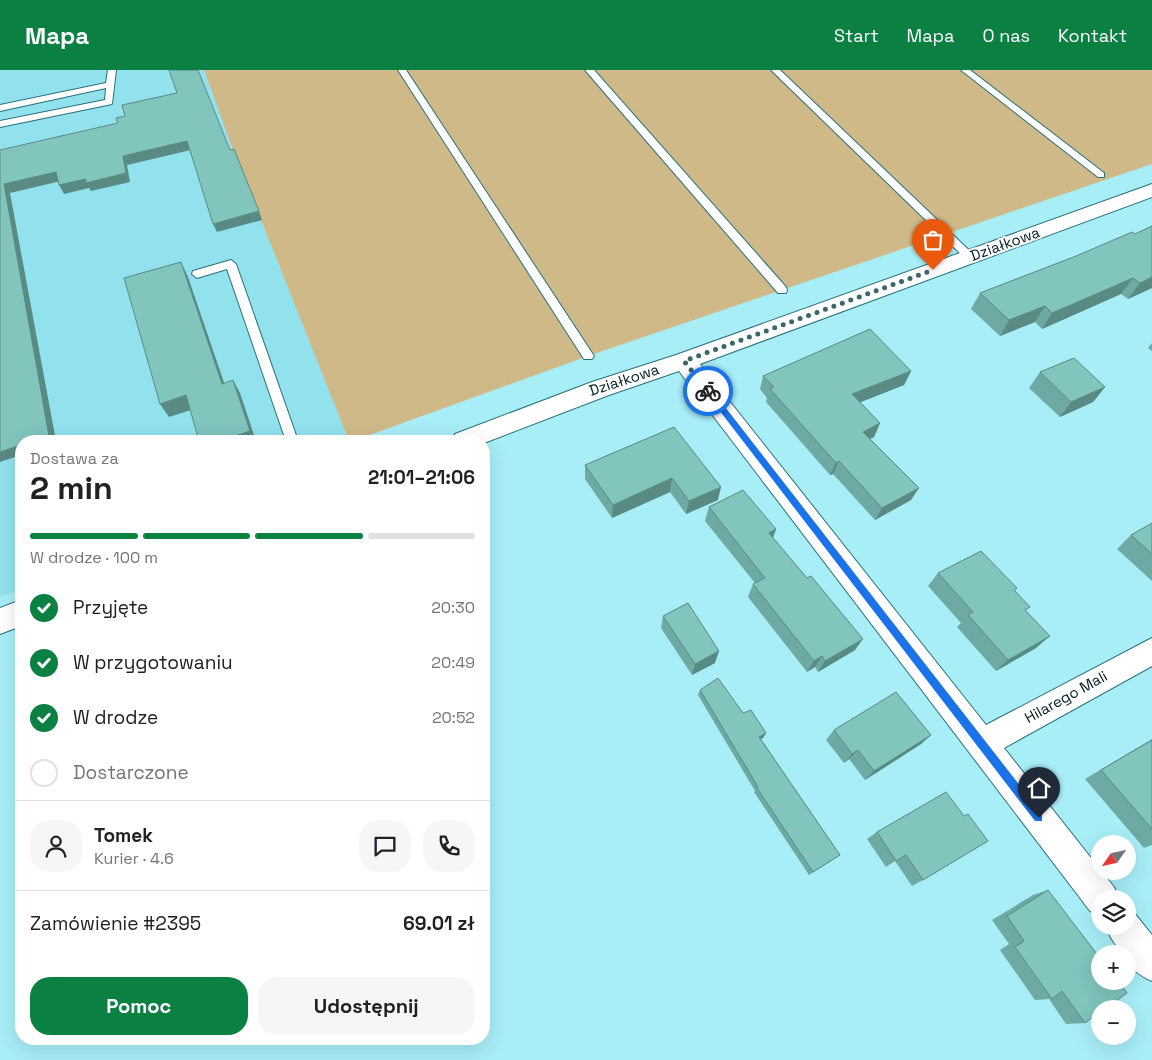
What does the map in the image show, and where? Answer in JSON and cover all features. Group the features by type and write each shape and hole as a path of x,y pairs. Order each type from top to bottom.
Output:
{"street":[{"name":"Działkowa","path":"479,435 563,401 629,377 684,361 1152,190"},
{"path":"684,361 1095,890"},
{"path":"0,621 15,615"},
{"name":"Hilarego Mali","path":"981,744 1152,651"},
{"path":"1131,935 1152,963"}],"lane":[{"path":"0,124 109,102 109,85 112,70"},
{"path":"402,70 588,356"},
{"path":"589,70 782,290"},
{"path":"775,70 970,256"},
{"path":"966,70 1101,175"},
{"path":"0,108 109,85"},
{"path":"197,274 230,264 260,344 290,435"}],"shaded area":[{"path":"0,70 204,70 230,142 347,435 15,435 15,591 0,597"},
{"path":"204,70 1152,70 1152,164 588,356 370,435 347,435 230,142"}],"building":[{"path":"169,70 198,70 230,150 234,149 259,211 213,224 187,141 123,156 126,173 86,183 86,179 59,185 56,172 4,184 49,435 15,435 15,447 0,452 0,150 118,123 116,118 125,116 122,105 177,93"},
{"path":"1152,226 1152,277 1140,283 1133,278 1052,313 1045,306 1009,320 980,293 1132,232 1135,234"},
{"path":"181,262 222,384 233,380 250,431 238,435 197,435 186,395 160,404 124,278"},
{"path":"870,329 911,371 852,394 880,423 863,432 919,488 882,508 839,461 836,463 770,389 774,387 763,376"},
{"path":"1074,358 1105,387 1071,402 1040,372"},
{"path":"674,427 721,487 689,501 672,478 613,505 585,465"},
{"path":"743,490 776,529 769,533 807,578 811,576 863,639 825,661 822,656 814,661 753,584 765,578 709,507"},
{"path":"1152,523 1152,554 1131,535"},
{"path":"981,551 1017,588 1014,590 1030,607 1025,610 1050,636 1008,660 968,615 973,612 938,573"},
{"path":"688,603 719,651 695,664 663,616"},
{"path":"718,678 743,713 751,710 766,733 759,737 840,855 813,872 757,788 700,690"},
{"path":"896,692 931,735 874,771 858,750 852,754 834,730"},
{"path":"1152,740 1152,829 1101,770"},
{"path":"946,792 964,816 968,814 988,841 923,880 906,855 896,861 877,832"},
{"path":"1048,890 1091,946 1091,990 1125,990 1127,993 1117,1000 1091,1000 1091,1019 1085,1023 1062,991 1052,999 1015,947 1024,941 1007,916"}],"way so far":[{"path":"708,391 684,361 933,270"}],"route":[{"path":"708,391 1039,818"}]}
